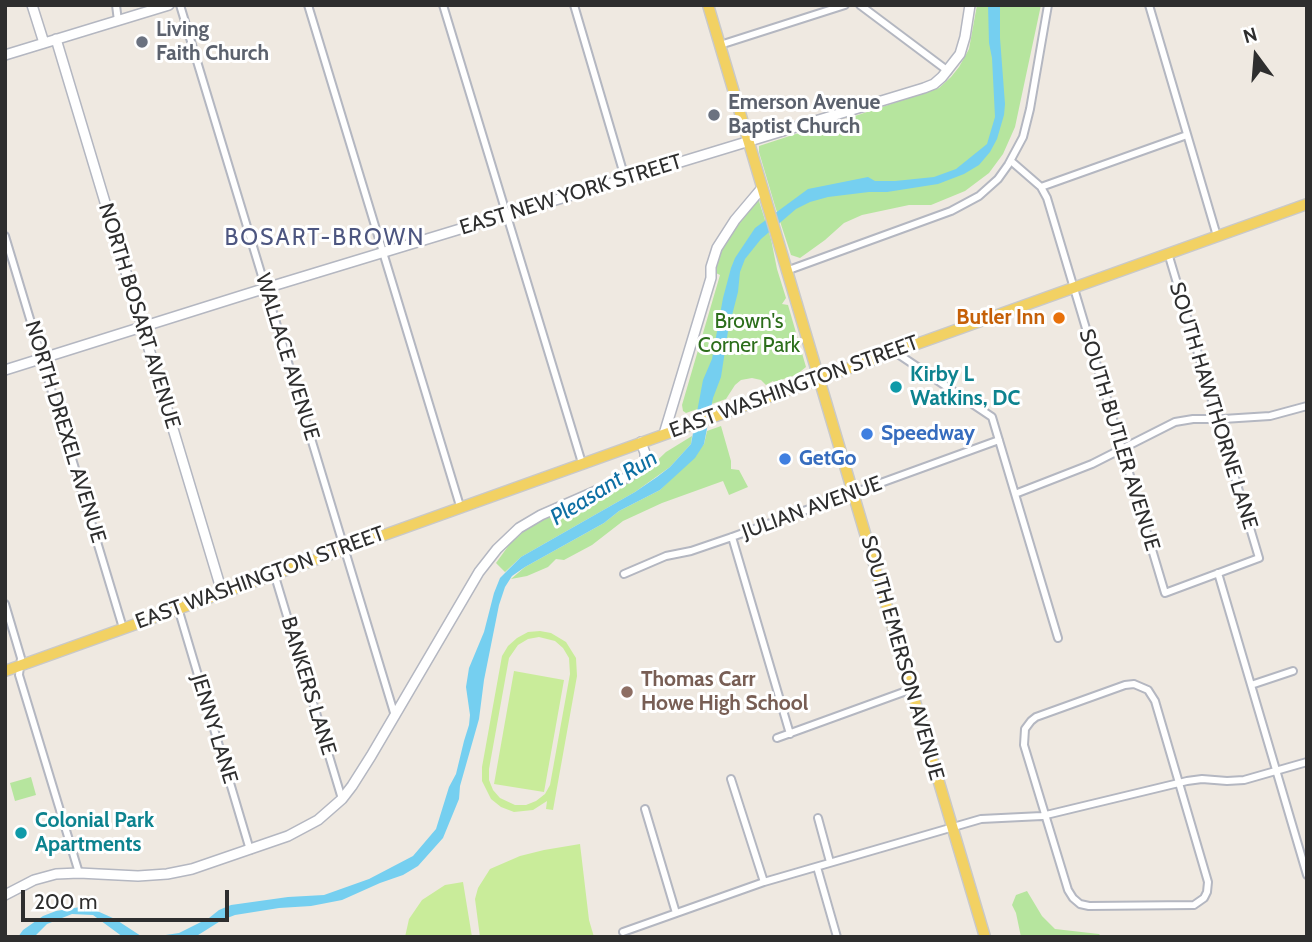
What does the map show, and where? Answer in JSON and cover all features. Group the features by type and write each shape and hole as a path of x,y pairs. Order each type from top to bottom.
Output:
{"main road":[{"name":"SOUTH EMERSON AVENUE","path":"708,5 985,937"},
{"name":"EAST WASHINGTON STREET","path":"5,671 1307,204"}],"street":[{"path":"32,5 44,43"},
{"path":"116,5 118,21"},
{"path":"5,55 169,5"},
{"name":"WALLACE AVENUE","path":"180,5 395,716"},
{"path":"308,5 460,506"},
{"path":"443,5 582,463"},
{"path":"574,5 625,178"},
{"path":"720,45 845,5"},
{"path":"860,5 948,71 960,54 970,5"},
{"path":"786,271 958,208 986,191 998,179 1011,161 1023,136 1048,5"},
{"path":"1149,5 1217,236"},
{"name":"NORTH BOSART AVENUE","path":"56,39 222,592"},
{"name":"EAST NEW YORK STREET","path":"5,370 923,88 937,82 948,71"},
{"path":"1011,161 1041,187 1187,135"},
{"name":"SOUTH BUTLER AVENUE","path":"1041,187 1047,198 1165,593 1218,573"},
{"path":"664,434 711,278 711,267 717,248 735,220 762,188"},
{"name":"NORTH DREXEL AVENUE","path":"5,236 123,628"},
{"name":"SOUTH HAWTHORNE LANE","path":"1168,253 1259,558 1218,573"},
{"path":"894,351 992,417 1058,638"},
{"path":"1015,494 1092,464 1175,422 1270,416 1307,406"},
{"name":"JULIAN AVENUE","path":"624,574 666,556 691,551 732,537 999,439"},
{"path":"5,895 34,880 56,874 129,876 167,874 201,867 288,836 318,820 342,799 371,756 479,572 499,546 519,528 541,515 628,477 638,470 645,461 641,442"},
{"path":"732,537 790,734"},
{"name":"BANKERS LANE","path":"274,573 342,799"},
{"path":"1218,573 1307,875"},
{"path":"5,604 21,658 19,675 79,873"},
{"name":"JENNY LANE","path":"178,608 250,850"},
{"path":"1251,685 1293,671"},
{"path":"1128,684 1143,687 1151,692 1154,698 1208,882 1204,898 1194,905 1080,904 1068,890 1045,815 1024,745 1025,729 1031,721 1128,684"},
{"path":"777,738 912,689"},
{"path":"623,932 764,881 986,818 1030,818 1179,783 1202,779 1244,779 1307,762"},
{"path":"731,779 764,881"},
{"path":"645,809 676,913"},
{"path":"817,818 830,862"},
{"path":"817,866 837,937"}],"green space":[{"path":"977,5 1041,5 1015,127 1003,154 989,173 965,191 931,205 909,205 862,215 844,223 800,258 791,255 759,146 811,129 821,132 828,125 939,88 959,67 969,49"},
{"name":"Brown's Corner Park","path":"759,201 786,298 782,304 788,305 806,367 796,375 766,385 761,380 752,378 741,380 726,399 686,413 682,405 720,275 712,271 721,244 754,202"},
{"path":"721,426 731,469 739,470 748,487 729,495 723,481 662,503 623,521 592,545 564,560 556,559 548,567 511,579 525,567 660,490 704,444 707,431"},
{"path":"692,436 691,444 670,467 635,492 521,557 505,572 496,563 509,545 525,530 641,476 666,452"},
{"path":"528,632 551,633 566,642 576,658 577,676 553,810 546,809 547,801 533,810 514,812 491,799 482,781 482,767 502,656 508,646","holes":["539,637 555,641 569,658 570,674 550,785 545,794 536,801 515,805 500,798 489,780 509,658 518,645 528,639"]},
{"path":"514,671 564,680 544,792 494,784"},
{"path":"31,777 36,795 15,801 10,783"},
{"path":"580,844 589,920 594,937 480,937 475,899 478,888 490,869 520,856"},
{"path":"463,882 472,937 405,937 409,919 422,900 445,885"},
{"path":"1027,891 1042,916 1055,929 1099,934 1102,937 1021,937 1012,905 1016,895"}],"water":[{"name":"Pleasant Run","path":"988,5 1000,5 1005,104 997,139 990,152 979,165 938,184 828,197 810,202 796,209 761,239 745,259 740,272 721,377 713,398 704,444 695,458 660,490 525,567 512,576 505,587 484,680 479,719 460,786 459,799 443,838 418,866 342,900 235,915 195,937 123,937 93,915 72,914 47,924 34,937 18,937 23,930 43,916 86,906 115,919 141,936 179,933 231,905 324,895 369,879 413,856 436,829 449,787 456,774 469,725 466,687 469,668 484,632 500,578 521,557 657,477 691,444 703,380 712,359 731,268 755,228 808,189 868,177 875,181 895,181 934,177 956,169 987,144 995,117"}],"place":[{"name":"Living Faith Church","path":"142,42"},
{"name":"Emerson Avenue Baptist Church","path":"714,115"},
{"name":"Butler Inn","path":"1059,318"},
{"name":"Kirby L Watkins, DC","path":"896,387"},
{"name":"Speedway","path":"867,434"},
{"name":"GetGo","path":"785,459"},
{"name":"Thomas Carr Howe High School","path":"627,692"},
{"name":"Colonial Park Apartments","path":"21,833"}],"district":[{"name":"BOSART-BROWN","path":"325,238"}]}
